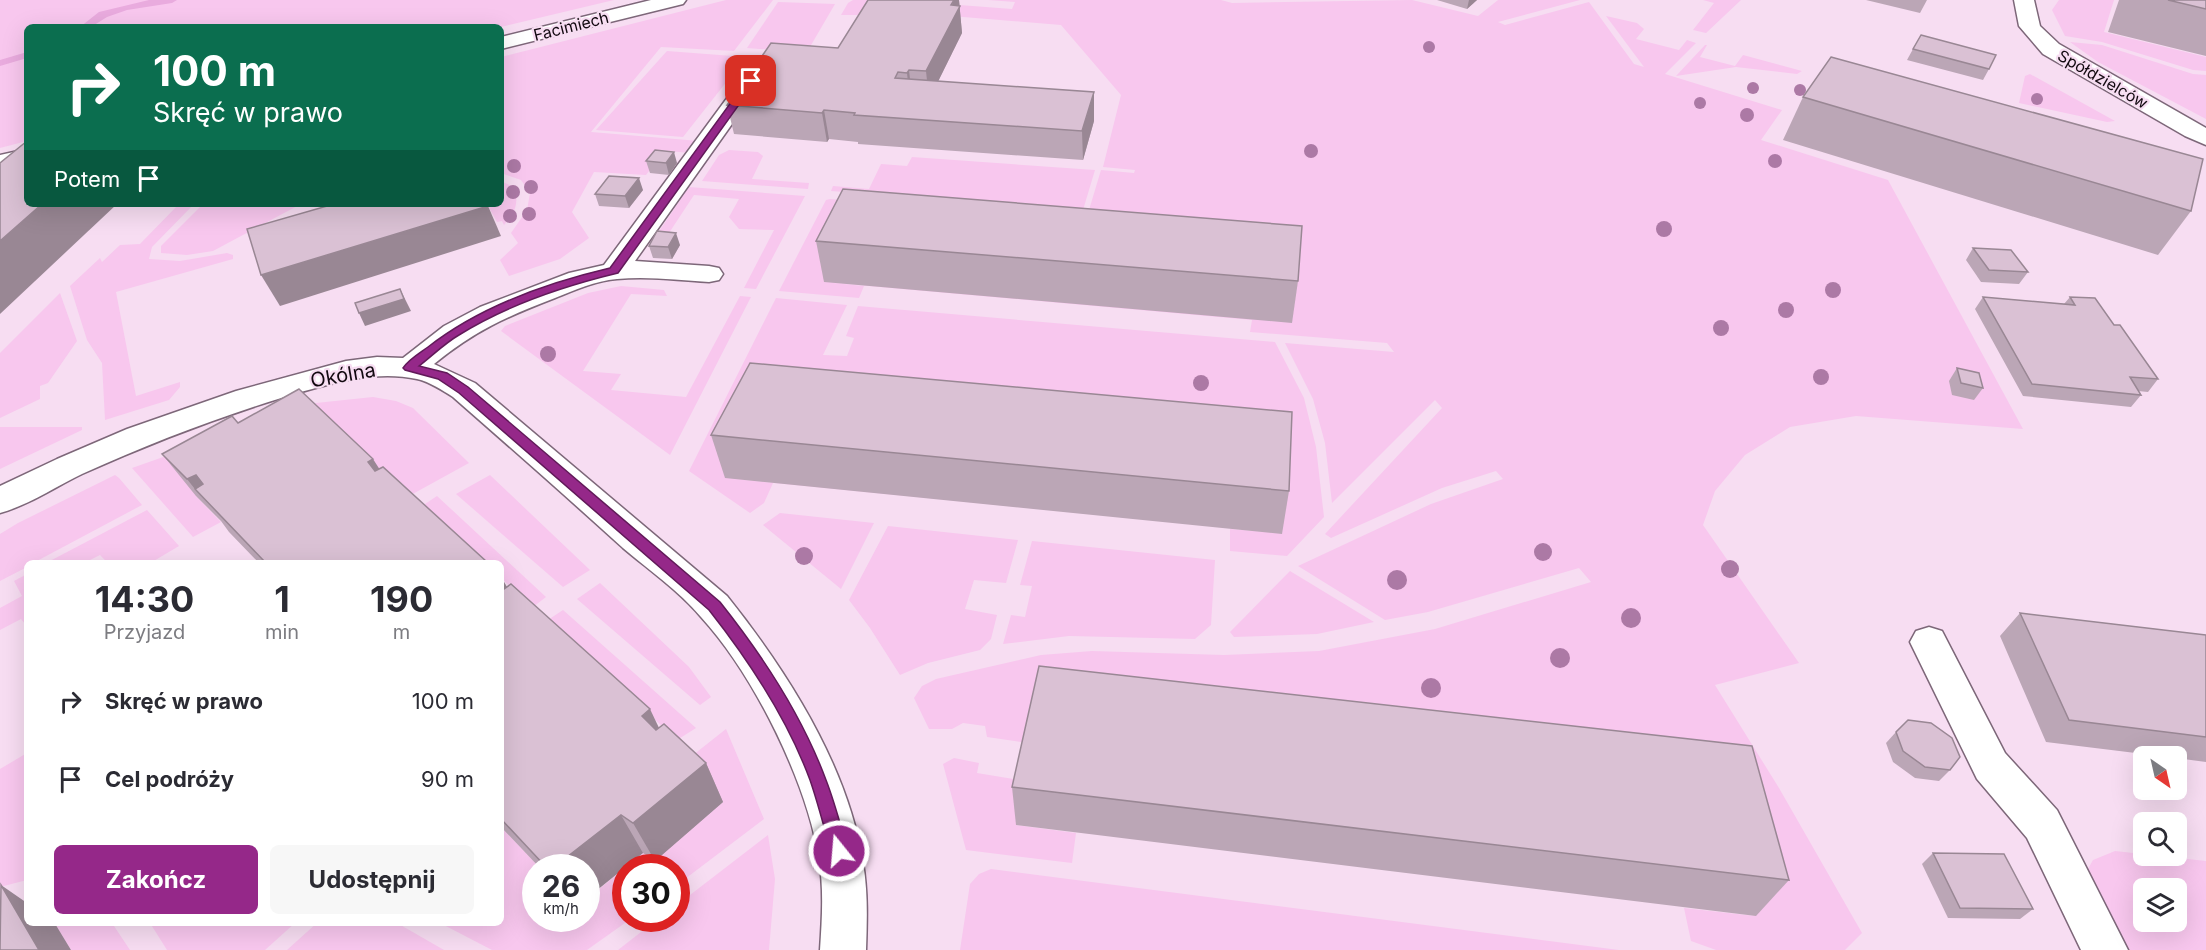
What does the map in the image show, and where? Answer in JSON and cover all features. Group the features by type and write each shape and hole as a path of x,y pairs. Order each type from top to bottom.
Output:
{"street":[{"name":"Facimiech","path":"504,43 676,0"},
{"name":"Spółdzielców","path":"2025,0 2024,12 2027,21 2034,33 2047,46 2085,71 2206,138"},
{"path":"614,271 765,63"},
{"path":"0,162 24,157"},
{"path":"409,368 454,333 490,313 579,279 614,271 638,269 709,274"},
{"name":"Okólna","path":"0,501 148,433 258,394 327,374 367,368 409,368 442,376 464,390 714,606 746,645 784,706 818,779 839,851 845,913 843,950"},
{"path":"1929,642 1991,766 2042,824 2105,950"}],"shaded area":[{"path":"0,0 614,0 504,26 504,24 24,24 24,142 0,148"},
{"path":"726,0 773,0 734,51 661,47 591,132 699,141 690,153 657,150 651,157 659,158 646,175 594,172 572,212 589,238 560,259 509,276 500,260 518,243 511,233 527,210 530,193 521,180 504,174 504,56"},
{"path":"853,0 894,0 1012,9 1015,2 988,0 1221,0 1232,3 1412,0 1478,16 1498,0 1580,0 1498,22 1505,25 1589,2 1634,64 1644,67 1606,16 1637,23 1644,29 1636,39 1679,50 1687,40 1696,43 1665,74 1782,110 1761,140 1888,180 2023,429 1856,416 1790,427 1745,455 1715,491 1703,525 1799,663 1715,685 1779,788 1862,933 1845,950 1716,950 1691,941 1684,908 1755,916 1034,744 987,737 985,726 963,723 952,729 929,729 914,698 922,686 936,679 1041,655 1092,651 1224,655 1319,651 1435,629 1591,582 1579,568 1428,612 1385,620 1298,566 1431,504 1503,479 1496,471 1442,488 1331,538 1325,534 1442,408 1435,400 1332,503 1325,443 1313,399 1285,343 1394,352 1387,343 1250,332 1252,320 824,282 864,286 859,298 779,291 826,200 830,199 1292,233 1089,210 1101,170 1134,173 1135,170 1103,167 1121,95 1061,25 878,10 861,15 841,15 848,3"},
{"path":"1703,0 1741,0 1706,33 1693,30 1714,3"},
{"path":"2059,0 2114,0 2104,32 2206,57 2206,71 2193,70 2102,42 2065,36 2052,10"},
{"path":"778,2 835,4 807,52 747,48"},
{"path":"2070,42 2102,45 2193,74 2206,75 2206,119 2098,62"},
{"path":"1707,45 1700,57 1735,66 1743,55 1802,71 1797,74 1736,67 1676,76"},
{"path":"667,51 746,57 683,137 596,130"},
{"path":"2030,74 2115,121 2107,122 2019,103 2025,76"},
{"path":"729,150 758,152 763,156 752,179 809,183 808,189 702,181 719,155"},
{"path":"912,157 1095,170 1083,210 831,191 833,186 869,189 881,164 907,166"},
{"path":"504,182 514,187 516,203 514,211 504,225 502,221 497,222 489,207 504,207"},
{"path":"689,187 805,196 756,289 744,288 774,230 739,229 729,217 739,199 694,195 669,233 651,243"},
{"path":"176,207 191,207 152,247 149,259 180,261 227,253 233,255 233,259 116,292 136,396 180,382 180,387 169,400 105,420 102,363 87,340 70,286 100,258 102,262 120,245 140,244"},
{"path":"200,207 295,207 213,251 187,255 161,253 161,246"},
{"path":"621,286 664,290 667,296 631,294 583,371 621,374 611,390 686,397 740,296 751,297 670,455 501,331 505,326 588,293"},
{"path":"60,293 77,341 48,383 40,386 40,399 0,418 0,353"},
{"path":"776,298 847,305 823,355 847,356 854,338 846,336 858,306 1275,342 1304,398 1316,447 1324,517 1287,556 1230,551 1230,529 1282,533 725,478 773,483 764,503 750,513 689,471"},
{"path":"373,397 396,401 413,408 469,463 400,501 196,496 221,522 193,537 132,468 316,403"},
{"path":"0,427 82,427 82,430 0,469"},
{"path":"115,475 142,505 39,560 24,560 24,569 0,581 0,534"},
{"path":"490,475 590,570 563,587 456,494"},
{"path":"437,496 546,597 533,607 504,581 504,560 482,560 422,506"},
{"path":"147,510 179,546 155,560 105,560 100,555 90,560 52,560"},
{"path":"780,513 874,523 841,589 763,525"},
{"path":"888,526 1018,540 1006,583 974,580 965,609 997,615 991,639 980,650 928,663 900,675 849,600"},
{"path":"1032,541 1215,560 1211,625 1195,639 1069,636 1003,644 1011,615 1025,617 1032,586 1020,585"},
{"path":"1290,571 1374,622 1317,634 1234,637 1230,632"},
{"path":"24,576 24,622 21,619 0,630 0,608 22,596 14,581"},
{"path":"600,583 689,667 711,697 700,705 577,599"},
{"path":"563,610 696,728 677,740 548,620"},
{"path":"726,729 764,819 690,875 690,854 662,854 723,802 683,763"},
{"path":"24,755 24,881 0,887 0,769"},
{"path":"954,758 979,763 977,773 1026,781 1016,825 1076,833 1072,863 966,850 943,764"},
{"path":"504,830 527,854 522,854 522,932 600,932 600,888 612,878 612,932 587,950 492,950 446,926 504,926"},
{"path":"768,835 775,879 769,950 618,950 641,932 690,932 690,895"},
{"path":"2115,851 2133,853 2133,866 2187,866 2187,859 2206,861 2206,950 2117,950 2084,876 2093,860"},
{"path":"991,869 1619,950 960,950 970,884 979,874"},
{"path":"56,926 114,926 130,950 71,950"},
{"path":"152,926 292,926 265,950 167,950"},
{"path":"314,926 402,926 444,950 287,950"}],"building":[{"path":"868,0 954,0 951,5 960,6 926,71 898,72 895,78 1094,92 1082,131 854,115 855,113 824,110 822,113 727,105 745,80 735,79 751,58 760,59 771,43 838,48"},
{"path":"2168,0 2206,0 2206,9"},
{"path":"1921,35 1996,55 1989,69 1913,49"},
{"path":"1831,57 2203,159 2191,211 1803,97"},
{"path":"24,143 24,207 39,207 0,241 0,163"},
{"path":"655,150 674,152 666,163 646,161"},
{"path":"609,176 639,178 625,196 595,194"},
{"path":"843,189 1302,226 1298,281 816,241"},
{"path":"324,207 485,207 261,275 247,229"},
{"path":"657,231 676,233 668,247 649,246"},
{"path":"1973,248 2011,250 2028,272 1989,270"},
{"path":"400,289 404,299 359,313 355,303"},
{"path":"1983,297 2075,305 2070,297 2095,298 2114,325 2120,325 2158,379 2130,377 2141,395 2032,384"},
{"path":"750,363 1292,412 1289,491 711,435"},
{"path":"1957,368 1979,373 1983,388 1961,383"},
{"path":"299,389 373,459 368,462 375,471 383,467 485,560 263,560 195,489 203,484 196,475 187,479 162,454 232,416 238,423"},
{"path":"511,584 650,709 642,716 656,730 664,724 706,763 633,823 621,815 571,854 534,854 504,822 504,589"},
{"path":"2020,613 2206,635 2206,737 2069,720"},
{"path":"1039,666 1752,746 1789,880 1012,787"},
{"path":"1908,720 1931,723 1952,738 1960,757 1950,770 1925,767 1903,751 1896,732"},
{"path":"1933,853 2004,854 2033,909 1960,908"},
{"path":"1,885 39,950 0,950"}],"waterway":[{"path":"88,24 114,10 172,0"},
{"path":"0,63 24,56"}],"route":[{"path":"751,81 614,271 579,279 490,313 454,333 409,368 442,376 464,390 714,606 746,645 784,706 818,779 839,851"}]}
